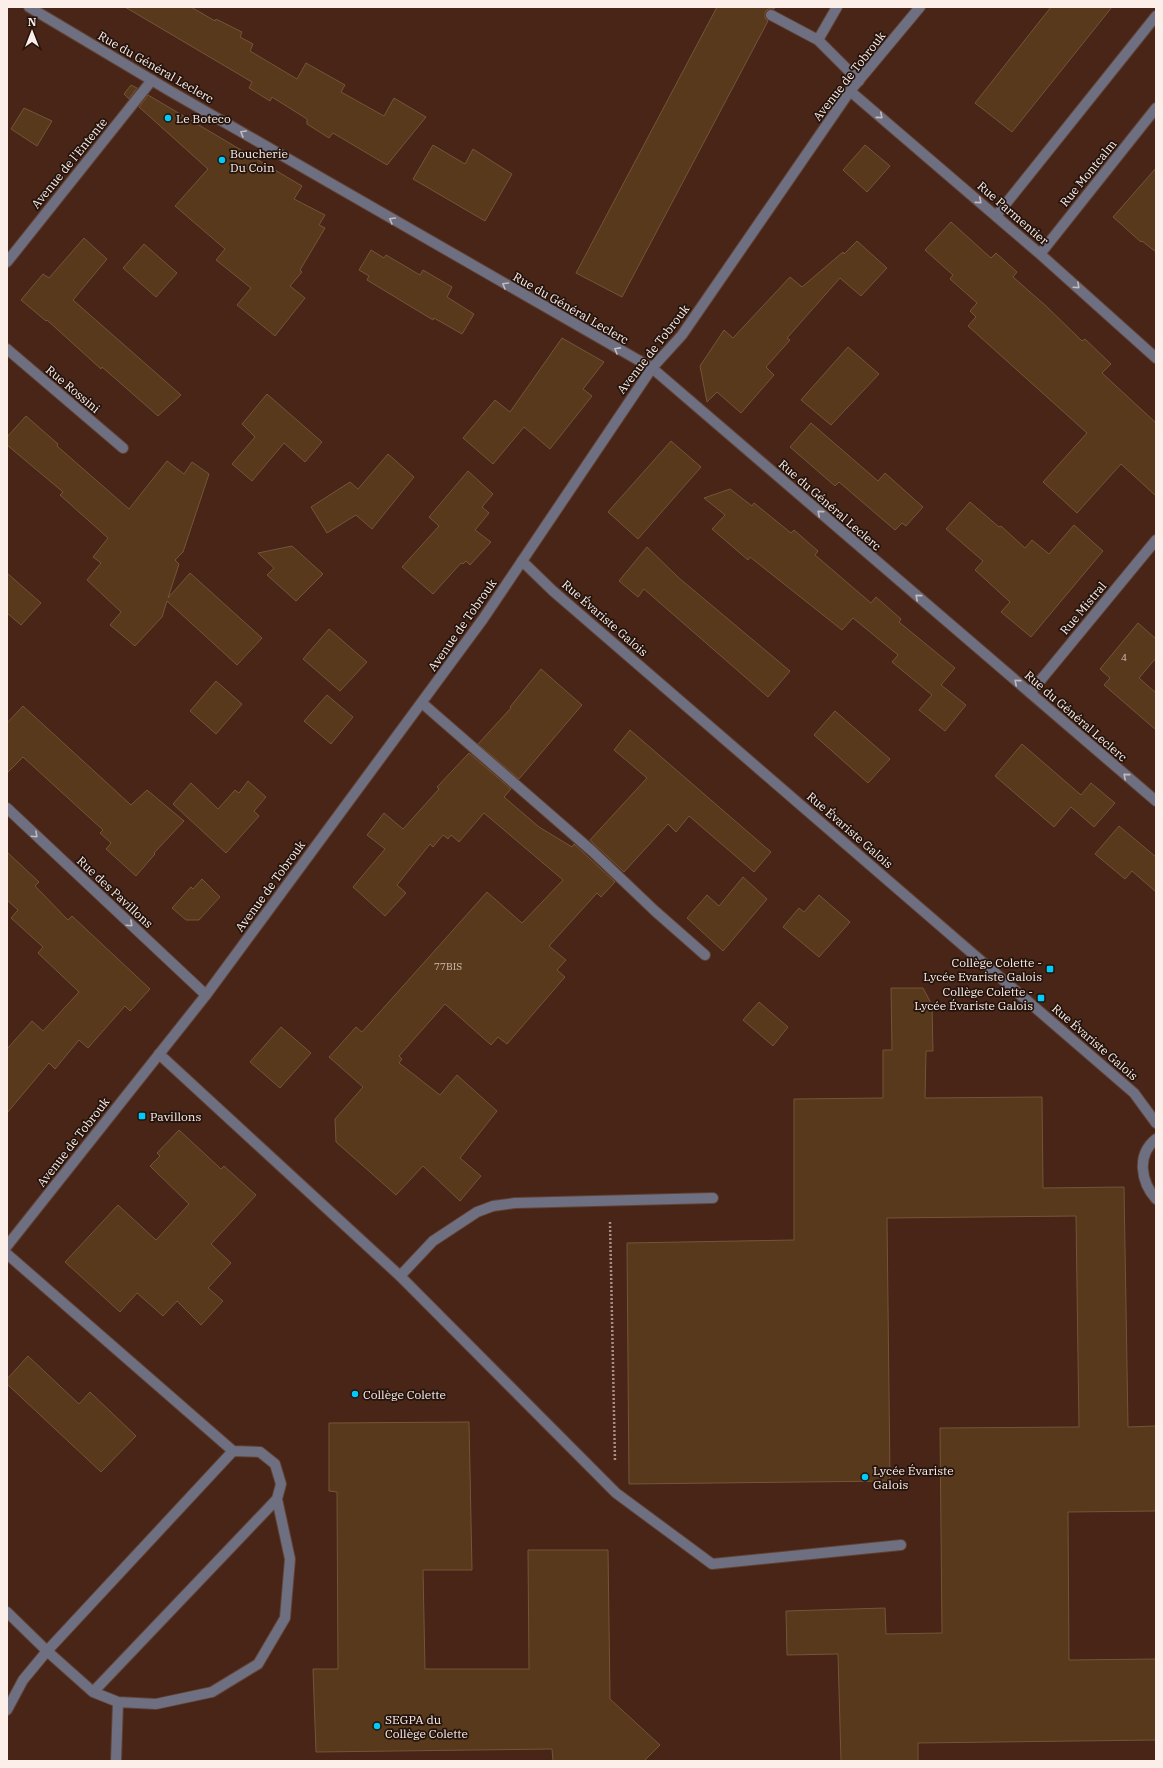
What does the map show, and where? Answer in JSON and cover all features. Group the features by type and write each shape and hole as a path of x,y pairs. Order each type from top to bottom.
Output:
{"street":[{"name":"Rue du Général Leclerc","path":"29,7 152,80 652,368 1156,801"},
{"path":"818,40 837,7"},
{"name":"Avenue de Tobrouk","path":"7,1246 206,994 484,619 652,368 682,336 850,91 920,7"},
{"path":"771,15 818,40 859,81"},
{"path":"996,216 1156,16"},
{"name":"Avenue de l'Entente","path":"7,262 152,80"},
{"name":"Rue Parmentier","path":"850,91 1040,254 1156,358"},
{"name":"Rue Montcalm","path":"1040,254 1156,108"},
{"name":"Rue Rossini","path":"7,349 123,448"},
{"name":"Rue Mistral","path":"1030,693 1156,540"},
{"name":"Rue Évariste Galois","path":"522,561 553,591 1134,1093 1156,1123"},
{"path":"422,703 592,851 655,912 705,954"},
{"name":"Rue des Pavillons","path":"7,808 206,994"},
{"path":"159,1054 400,1276 616,1493 712,1564 901,1545"},
{"path":"1156,1139 1146,1152 1143,1165 1144,1179 1149,1191 1156,1199"},
{"path":"400,1276 432,1241 477,1212 493,1206 515,1203 610,1202 713,1198"},
{"path":"7,1254 233,1451 260,1452 275,1464 281,1484 277,1499 290,1559 285,1618 258,1664 212,1692 156,1704 118,1702 93,1692 47,1651 7,1612"},
{"path":"7,1710 23,1680 47,1651 233,1451"},
{"path":"93,1692 277,1499"},
{"path":"116,1761 118,1702"}],"path":[{"path":"610,1202 616,1493"}],"building":[{"path":"125,7 191,7 215,21 216,19 242,32 240,37 253,44 250,51 297,79 306,63 345,85 341,92 384,116 394,98 426,117 387,165 333,133 329,138 307,124 307,119 272,97 270,101 249,88 252,82"},
{"path":"717,7 776,7 774,9 768,9 765,12 765,18 768,21 622,297 576,273"},
{"path":"1051,7 1112,7 1012,132 975,103"},
{"path":"131,85 137,88 129,99 124,94"},
{"path":"148,95 302,186 294,199 325,215 319,225 325,228 300,270 302,272 290,286 305,298 275,336 237,305 251,288 216,260 225,249 175,206 208,169 139,107"},
{"path":"24,108 52,121 37,146 11,129"},
{"path":"433,145 465,164 473,149 512,174 485,221 413,179"},
{"path":"865,145 890,166 867,192 843,170"},
{"path":"1156,168 1156,252 1142,241 1141,242 1113,217"},
{"path":"951,222 991,258 996,253 1017,272 1013,277 1082,341 1085,339 1111,364 1102,373 1156,423 1156,496 1121,464 1077,513 1043,482 1087,433 968,326 976,317 970,311 977,303 950,279 953,275 925,250"},
{"path":"84,238 107,259 73,300 181,395 158,416 102,367 101,369 47,320 46,321 21,300 43,274 49,278"},
{"path":"857,241 887,268 861,296 840,278 787,338 790,340 766,367 774,375 741,413 717,392 707,402 700,366 724,330 733,338 790,277 802,287 843,252 844,254"},
{"path":"144,244 177,273 156,297 123,268"},
{"path":"371,250 384,258 386,255 420,275 423,270 452,287 447,297 474,314 462,334 434,318 433,320 367,280 369,276 359,270"},
{"path":"562,338 604,362 583,389 592,396 550,449 524,427 493,464 463,438 495,400 510,412"},
{"path":"848,347 879,374 831,425 801,400"},
{"path":"267,394 322,442 305,462 284,443 252,481 232,464 255,437 242,424"},
{"path":"26,416 58,444 57,446 129,509 167,461 184,474 192,462 209,474 183,552 175,560 179,564 168,598 190,573 262,638 237,665 167,601 162,617 135,646 110,625 121,612 87,580 101,563 93,557 108,538 60,495 63,492 7,445 7,437"},
{"path":"811,423 878,481 885,473 923,507 906,526 902,523 895,530 839,482 835,486 790,447"},
{"path":"671,441 701,467 638,539 608,512"},
{"path":"388,454 414,477 372,529 356,515 327,533 311,507 350,482 358,489"},
{"path":"468,471 493,494 482,507 489,513 475,530 491,542 470,565 466,561 463,564 461,563 433,594 402,567 439,526 429,517"},
{"path":"730,489 752,506 754,503 791,533 794,530 818,551 815,555 871,603 876,597 901,619 899,622 955,668 941,685 966,705 945,731 919,710 932,695 892,662 898,655 853,618 842,630 750,557 748,560 712,529 725,515 704,498"},
{"path":"970,502 999,527 1001,526 1025,548 1032,540 1049,554 1074,525 1103,551 1031,637 1001,612 1010,602 975,570 983,561 946,529"},
{"path":"292,546 323,574 296,601 267,575 274,568 258,553"},
{"path":"647,547 679,578 790,671 768,697 644,589 638,597 619,581"},
{"path":"7,573 41,603 21,625 7,613"},
{"path":"1138,623 1156,639 1156,658 1139,678 1156,693 1156,730 1104,685 1110,678 1100,669"},
{"path":"329,629 367,662 340,691 303,659"},
{"path":"541,669 582,705 519,779 478,744 511,708 510,707"},
{"path":"216,681 242,704 216,734 190,711"},
{"path":"327,695 353,717 331,744 304,721"},
{"path":"23,706 131,805 147,790 184,821 154,853 155,854 136,876 106,849 111,843 100,833 103,830 23,757 7,773 7,723"},
{"path":"835,711 890,759 868,783 814,735"},
{"path":"630,730 771,852 754,872 689,816 676,832 668,824 624,872 590,840 647,778 614,750"},
{"path":"1022,744 1081,795 1091,783 1115,803 1094,827 1071,807 1054,827 995,776"},
{"path":"469,753 511,789 504,797 539,827 572,847 574,844 615,882 601,897 597,893 549,946 566,960 557,970 565,977 507,1044 498,1037 491,1045 445,1004 399,1056 402,1059 399,1063 440,1095 457,1075 497,1111 460,1158 481,1176 460,1201 423,1166 396,1195 336,1142 335,1119 363,1087 329,1057 356,1027 362,1032 487,892 522,923 563,880 484,813 459,842 451,835 448,839 443,835 433,847 430,844 397,885 406,893 385,916 353,887 385,849 367,835 384,813 403,829 439,789 437,787"},
{"path":"248,781 266,797 254,811 259,816 226,853 173,804 191,783 218,809 235,790 239,793"},
{"path":"1119,826 1156,857 1156,892 1132,871 1125,879 1095,854"},
{"path":"7,852 39,882 35,886 68,920 72,916 150,989 130,1011 125,1006 88,1048 79,1040 55,1069 49,1063 7,1113 7,1049 32,1021 43,1031 79,992 38,953 43,947 11,918 18,910 7,900"},
{"path":"743,877 767,899 723,951 687,918 707,895 719,906"},
{"path":"202,879 220,897 199,920 186,920 172,908 191,887 193,889"},
{"path":"819,895 850,922 819,957 783,927 799,908 804,912"},
{"path":"891,988 923,988 932,1005 933,1051 926,1051 925,1098 1042,1097 1043,1188 1124,1187 1128,1427 1156,1426 1156,1511 1068,1512 1069,1660 1156,1659 1156,1740 918,1743 918,1761 841,1761 838,1654 787,1655 786,1611 885,1608 886,1634 942,1633 940,1428 1079,1427 1076,1216 887,1218 890,1481 629,1484 627,1243 794,1240 794,1099 883,1098 883,1050 892,1050"},
{"path":"759,1002 788,1027 773,1046 743,1020"},
{"path":"281,1027 311,1053 280,1088 250,1062"},
{"path":"179,1130 221,1169 224,1166 256,1195 211,1244 231,1263 208,1288 223,1301 201,1325 177,1301 163,1316 137,1293 120,1312 65,1262 118,1205 156,1240 189,1204 150,1166 160,1156 157,1153"},
{"path":"28,1356 79,1404 90,1392 136,1436 101,1472 7,1384 7,1379"},
{"path":"469,1422 472,1570 423,1570 425,1669 529,1669 528,1550 608,1550 610,1699 660,1745 644,1761 553,1761 552,1749 316,1752 313,1669 338,1669 337,1492 329,1491 329,1423"}],"place":[{"name":"Le Boteco","path":"168,118"},
{"name":"Boucherie Du Coin","path":"222,160"},
{"name":"Collège Colette - Lycée Evariste Galois","path":"1050,969"},
{"name":"Collège Colette - Lycée Évariste Galois","path":"1041,998"},
{"name":"Pavillons","path":"142,1116"},
{"name":"Collège Colette","path":"355,1394"},
{"name":"Lycée Évariste Galois","path":"865,1477"},
{"name":"SEGPA du Collège Colette","path":"377,1726"}]}
